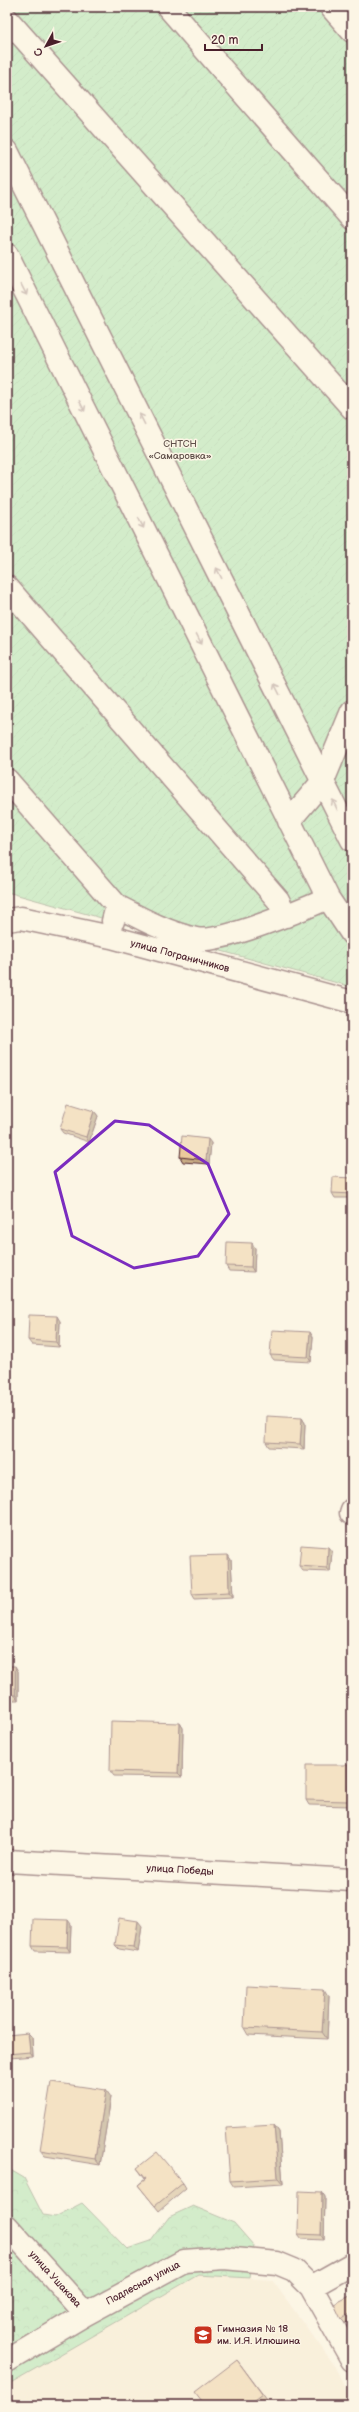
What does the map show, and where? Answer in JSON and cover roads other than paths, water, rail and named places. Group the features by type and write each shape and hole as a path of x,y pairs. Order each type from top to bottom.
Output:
{"street":[{"path":"19,7 7,18 352,408"},
{"path":"168,7 352,218"},
{"path":"331,7 352,31"},
{"path":"7,151 352,840"},
{"path":"7,255 328,898 352,934"},
{"path":"7,587 278,900 286,916"},
{"path":"289,821 323,781 352,711"},
{"path":"7,780 117,906 155,926 198,940 228,934 286,916 328,898"},
{"path":"111,937 117,906"},
{"name":"улица Пограничников","path":"7,920 21,918 111,937 352,1002"},
{"name":"улица Победы","path":"7,1861 352,1880"},
{"name":"улица Ушакова","path":"7,2226 86,2314"},
{"name":"Подлесная улица","path":"7,2361 86,2314 184,2262 224,2258 277,2262 294,2270 311,2287 352,2360"},
{"path":"311,2287 352,2264"}],"place":[{"name":"Гимназия № 18 им. И.Я. Илюшина","path":"203,2335"}],"park label":[{"name":"СНТСН «Самаровка»","path":"180,450"}]}
